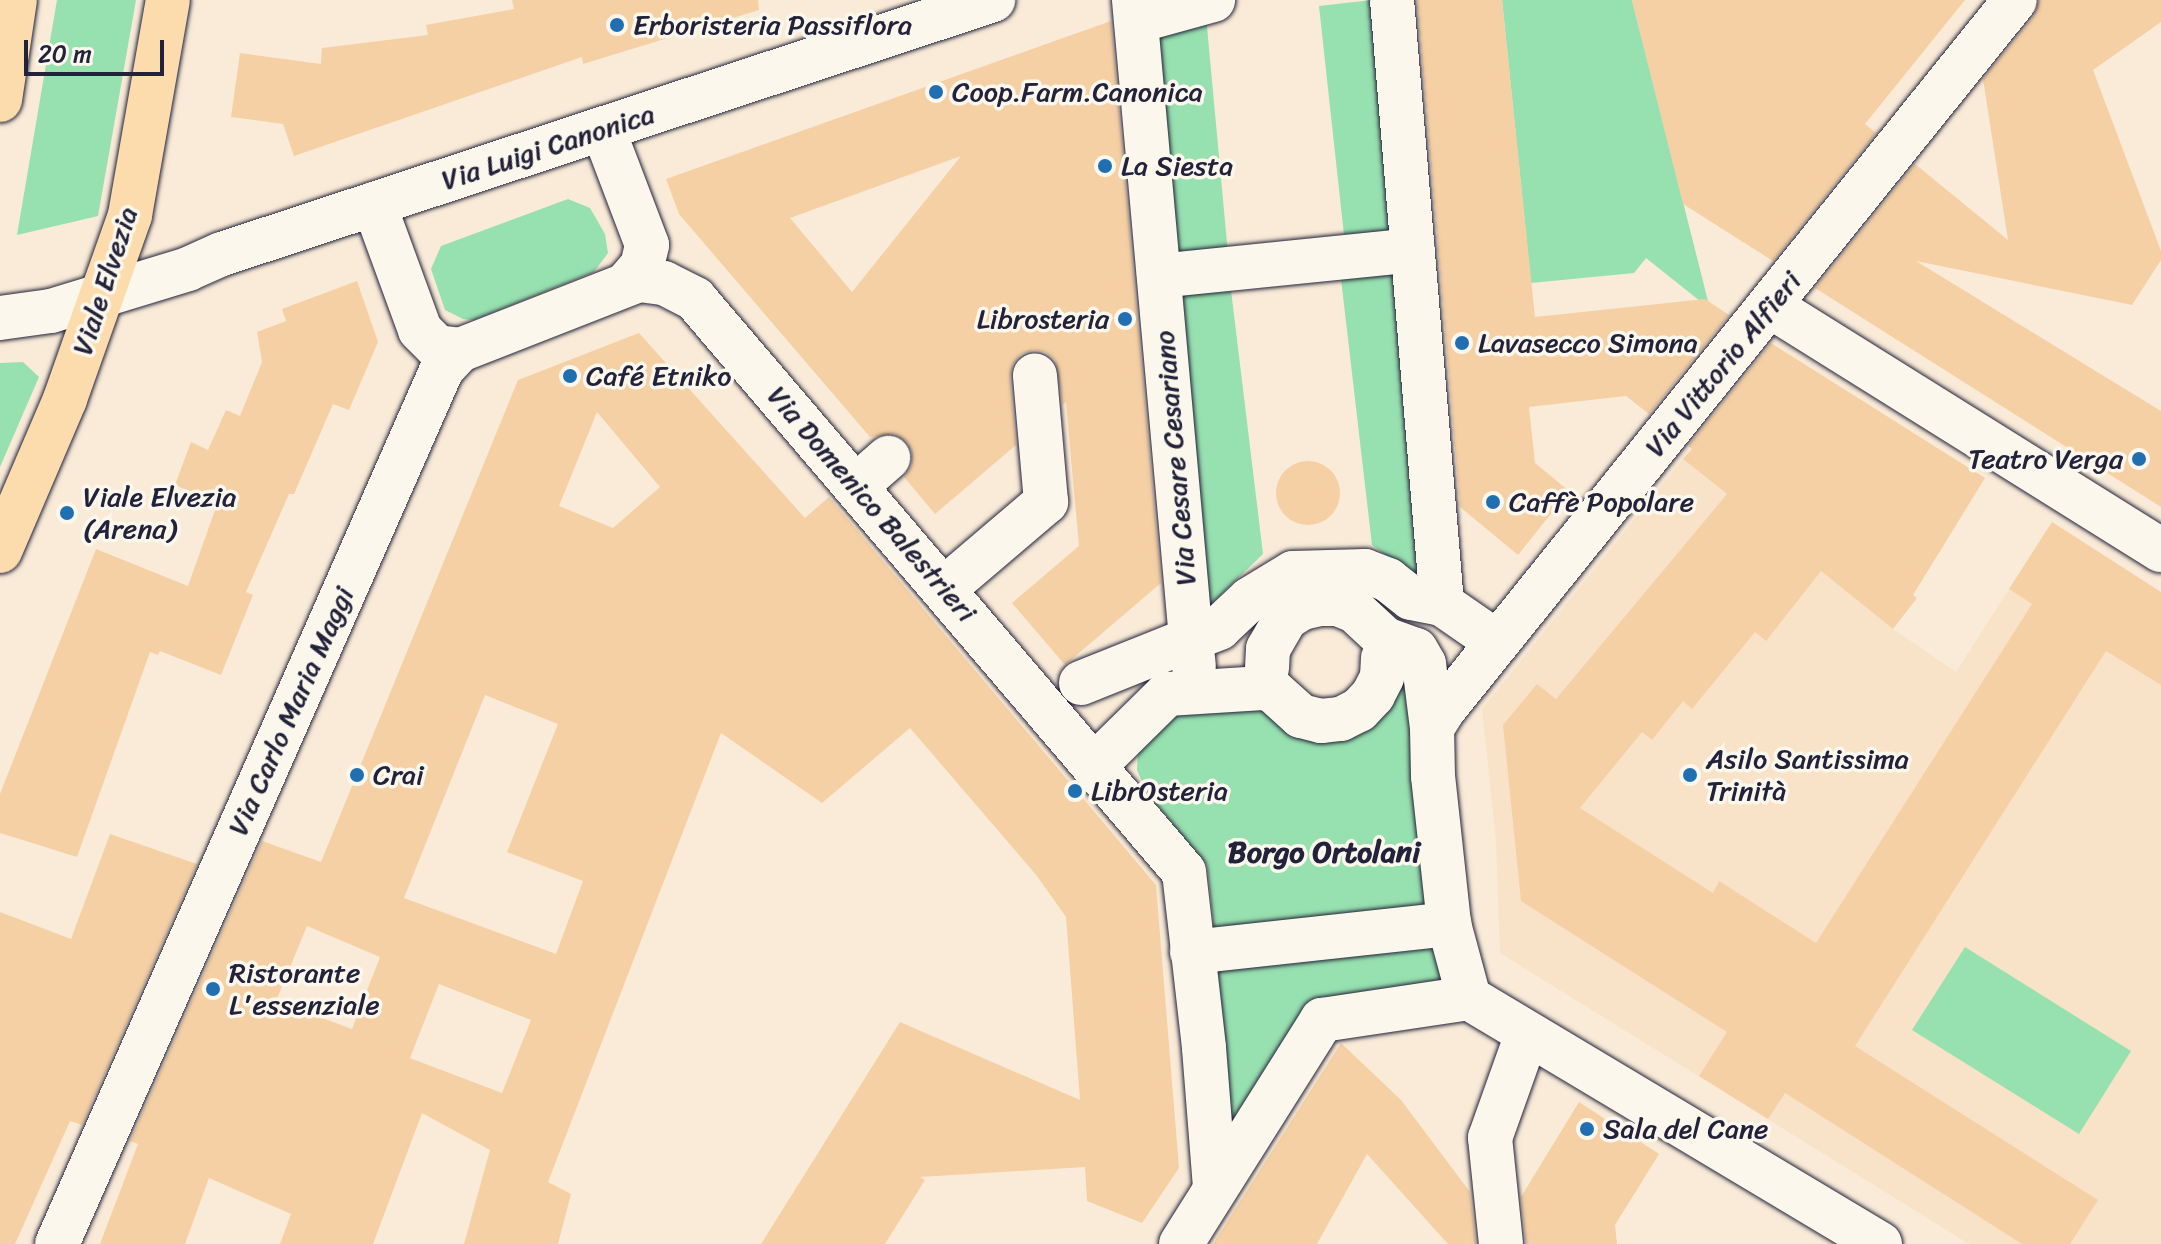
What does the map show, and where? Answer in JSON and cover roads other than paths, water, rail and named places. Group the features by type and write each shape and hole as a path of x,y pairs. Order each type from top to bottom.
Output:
{"main road":[{"path":"0,100 15,0"},
{"name":"Viale Elvezia","path":"0,551 65,399 130,215 168,0"}],"street":[{"name":"Via Luigi Canonica","path":"0,318 51,311 188,269 374,204 993,0"},
{"name":"Via Cesare Cesariano","path":"1193,657 1135,10 1213,0"},
{"path":"1392,0 1442,604"},
{"name":"Via Vittorio Alfieri","path":"1432,728 1444,709 2015,0"},
{"path":"603,129 647,245 642,266 627,283"},
{"path":"374,204 420,330 437,347 460,350"},
{"path":"1159,276 1413,250"},
{"name":"Via Domenico Balestrieri","path":"460,350 627,283 650,279 679,289 695,299 872,472 945,588 1184,872 1204,1048 1215,1187"},
{"path":"1770,306 2161,550"},
{"name":"Via Carlo Maria Maggi","path":"57,1244 438,376 449,359 460,350"},
{"path":"945,588 1046,502 1035,375"},
{"path":"1081,683 1193,657 1250,599 1293,573 1365,571 1388,580 1411,598 1442,604 1481,631"},
{"path":"1267,668 1268,649 1286,618 1302,608 1338,604 1355,611 1385,639 1416,650 1424,664 1432,728 1433,776 1449,924 1469,998"},
{"path":"1095,765 1167,694 1263,688 1272,690 1301,716 1321,721 1341,719 1359,710 1373,695 1382,677 1383,658"},
{"path":"1192,952 1449,924"},
{"path":"1181,1244 1322,1020 1469,998 1880,1244"},
{"path":"1501,1244 1490,1138 1527,1034"}],"place":[{"name":"Erboristeria Passiflora","path":"617,25"},
{"name":"Coop.Farm.Canonica","path":"936,92"},
{"name":"La Siesta","path":"1105,166"},
{"name":"Librosteria","path":"1125,319"},
{"name":"Lavasecco Simona","path":"1462,343"},
{"name":"Café Etniko","path":"570,376"},
{"name":"Teatro Verga","path":"2139,459"},
{"name":"Caffè Popolare","path":"1493,502"},
{"name":"Viale Elvezia (Arena)","path":"67,513"},
{"name":"Crai","path":"357,775"},
{"name":"Asilo Santissima Trinità","path":"1690,775"},
{"name":"LibrOsteria","path":"1075,791"},
{"name":"Ristorante L'essenziale","path":"213,989"},
{"name":"Sala del Cane","path":"1587,1129"}],"district":[{"name":"Borgo Ortolani","path":"1324,852"}]}
